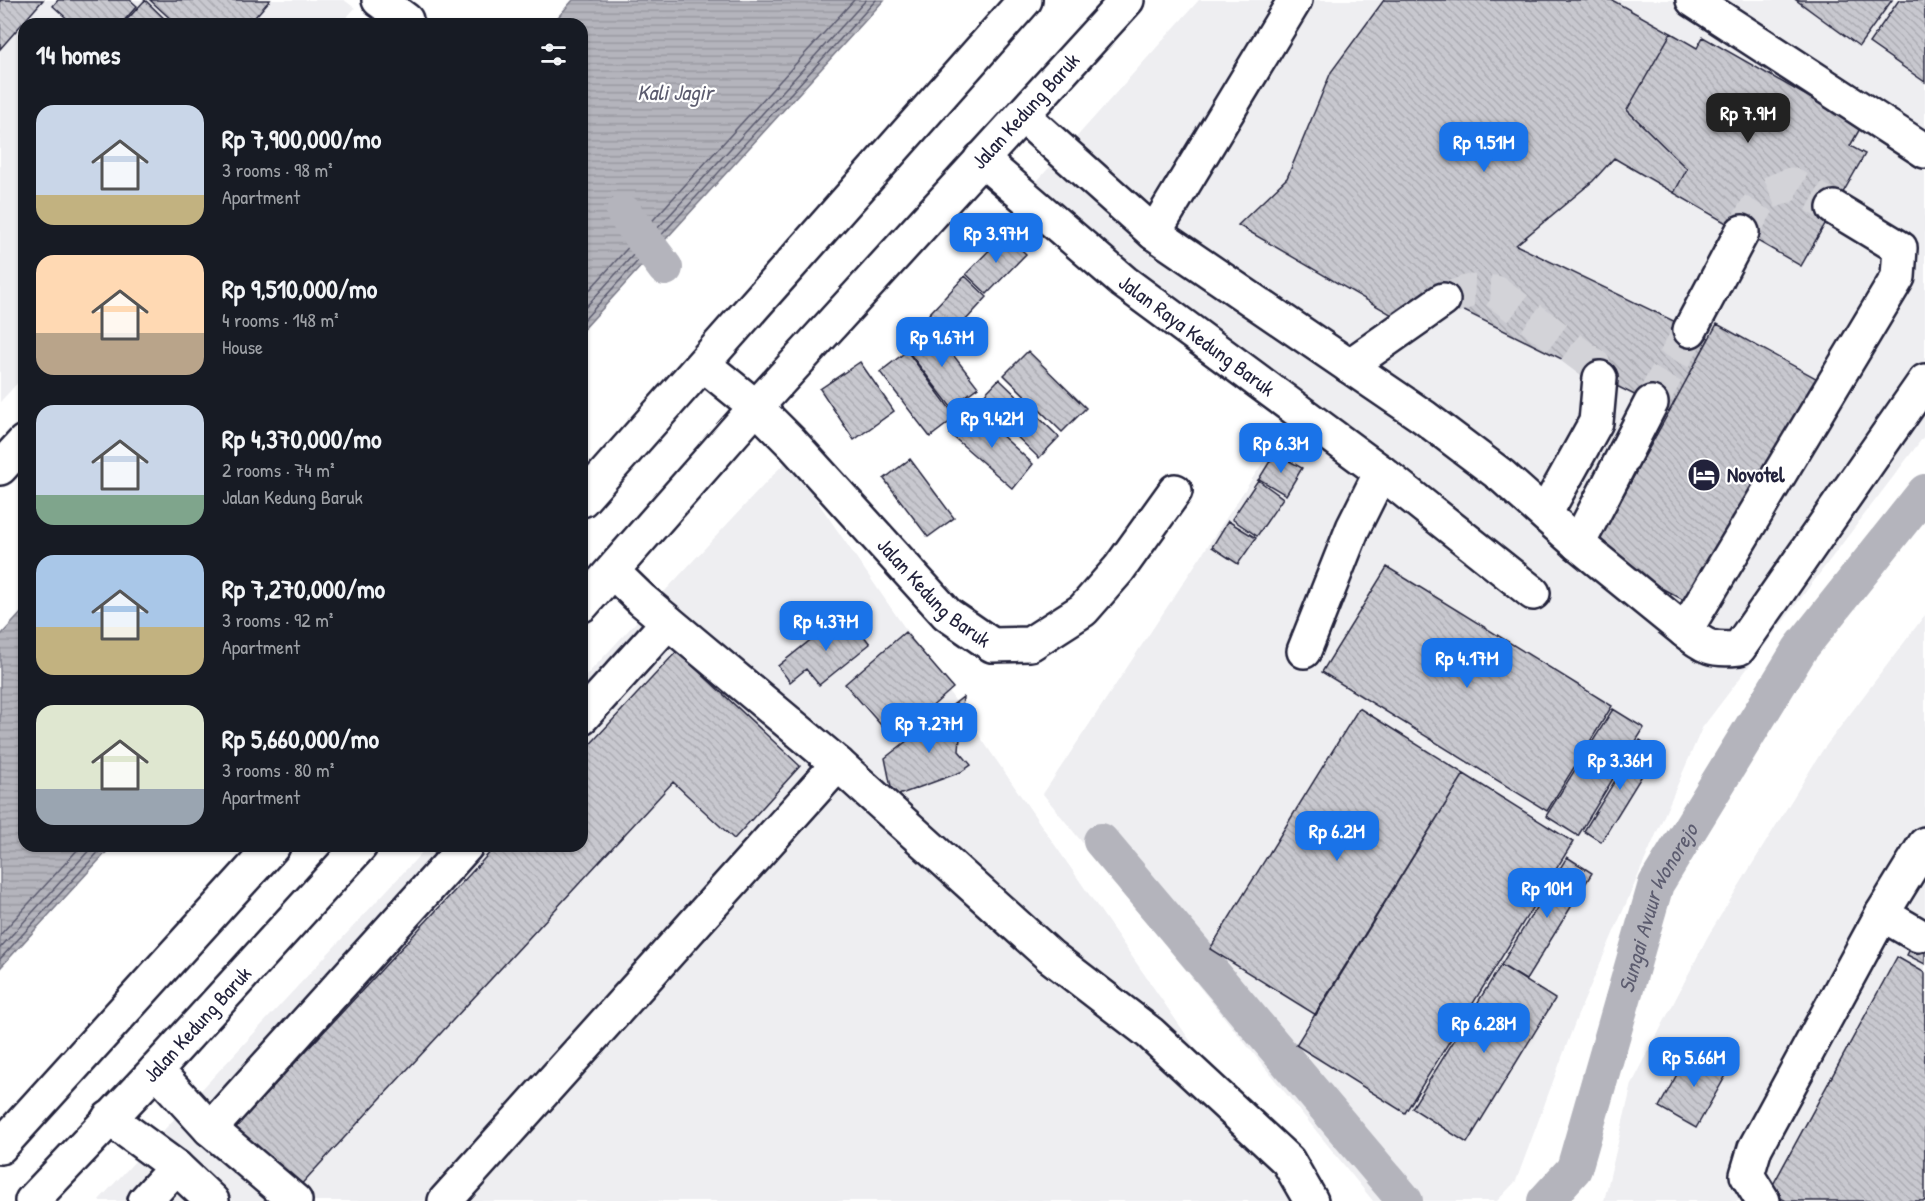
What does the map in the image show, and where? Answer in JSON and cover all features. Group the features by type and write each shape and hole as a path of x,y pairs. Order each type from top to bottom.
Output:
{"main road":[{"path":"379,0 411,15"},
{"path":"588,493 1024,0"},
{"name":"Jalan Kedung Baruk","path":"588,599 756,407 1127,0"},
{"path":"1154,233 1295,0"},
{"path":"1693,0 1766,50 1925,151"},
{"path":"1023,116 1154,233 1424,417 1502,476 1578,544 1685,631 1703,645 1719,650 1739,648 1925,381"},
{"name":"Jalan Raya Kedung Baruk","path":"981,159 1124,282 1381,472 1533,593"},
{"path":"1685,631 1898,277 1900,248 1834,208"},
{"path":"1690,330 1742,232"},
{"path":"1348,366 1443,300"},
{"name":"Jalan Kedung Baruk","path":"703,364 756,407 792,443 947,614 992,645 1030,644 1083,610 1119,569 1175,491"},
{"path":"1545,514 1596,422 1600,378"},
{"path":"1578,544 1652,403"},
{"path":"0,468 18,448"},
{"path":"1304,651 1353,528 1381,472"},
{"path":"613,572 668,622 838,764 1050,956 1150,1033 1288,1161 1311,1201"},
{"path":"588,710 668,622"},
{"path":"445,1201 838,764"},
{"path":"1762,1201 1747,1175 1755,1148 1881,914 1925,844"},
{"path":"0,1147 268,852"},
{"name":"Jalan Kedung Baruk","path":"32,1201 156,1070 355,852"},
{"path":"210,1129 461,852"},
{"path":"1881,914 1918,935"},
{"path":"156,1070 210,1129 296,1201"},
{"path":"109,1118 176,1167 212,1201"},
{"path":"145,1201 176,1167"}],"shaded area":[{"path":"0,0 344,0 355,8 346,18 18,18 18,382 0,402"},
{"path":"1199,0 1925,0 1925,435 1702,728 1577,1017 1516,1181 1497,1201 1373,1201 1043,794 1292,419 1013,208"},
{"path":"788,459 1301,1201 98,1201 422,852 588,852 588,674"},
{"path":"1925,615 1925,1201 1604,1201 1632,1084 1708,936 1822,751"}],"water":[{"name":"Kali Jagir","path":"573,0 884,0 588,324 588,18 557,18"},
{"path":"18,616 18,852 106,852 0,968 0,636"}],"building":[{"path":"0,0 43,0 27,18 18,18 18,28 0,49"},
{"path":"58,0 130,0 137,6 126,18 66,18 53,6"},
{"path":"145,0 164,18 128,18"},
{"path":"150,0 270,0 254,18 170,18"},
{"path":"1384,0 1612,0 1671,33 1627,110 1687,169 1674,193 1614,158 1593,181 1516,245 1709,338 1669,412 1430,294 1392,315 1238,225 1287,178 1331,72"},
{"path":"1796,0 1892,0 1859,46"},
{"path":"1899,0 1925,0 1925,82 1869,43"},
{"path":"1671,33 1697,48 1703,37 1861,127 1850,146 1865,154 1801,266 1674,193 1687,169 1627,110"},
{"path":"1005,234 1026,254 987,294 966,274"},
{"path":"965,276 987,297 952,335 929,314"},
{"name":"Novotel","path":"1717,324 1825,383 1689,603 1593,551"},
{"path":"933,329 978,387 951,407 907,350"},
{"path":"907,351 956,417 930,437 880,372"},
{"path":"1028,351 1086,408 1062,432 1004,375"},
{"path":"860,362 894,411 854,440 820,389"},
{"path":"999,379 1059,437 1039,458 979,400"},
{"path":"973,409 1033,464 1013,489 950,434"},
{"path":"1275,453 1302,468 1286,495 1259,479"},
{"path":"910,459 954,518 928,537 884,479"},
{"path":"1258,480 1283,498 1257,536 1232,519"},
{"path":"1228,521 1256,538 1238,564 1212,547"},
{"path":"1387,567 1612,706 1547,811 1322,672"},
{"path":"843,614 870,644 819,685 806,669 790,682 778,666"},
{"path":"905,632 953,688 894,740 845,684"},
{"path":"677,651 800,766 734,839 673,782 295,1191 231,1132 490,852 588,852 588,747"},
{"path":"963,697 959,751 971,765 961,772 893,797 885,758"},
{"path":"1359,708 1464,774 1316,1015 1210,949"},
{"path":"1613,709 1644,728 1578,836 1546,816"},
{"path":"1640,740 1657,751 1601,842 1584,831"},
{"path":"1464,774 1573,842 1405,1113 1296,1045"},
{"path":"1567,857 1592,873 1526,980 1501,965"},
{"path":"1925,920 1925,964 1907,955"},
{"path":"1897,957 1925,973 1925,1201 1786,1201 1769,1192"},
{"path":"1501,965 1555,999 1467,1143 1412,1108"},
{"path":"1691,1049 1729,1070 1696,1128 1659,1107"}],"waterway":[{"name":"Sungai Avuur Wonorejo","path":"624,213 665,268"},
{"name":"Sungai Avuur Wonorejo","path":"1545,1201 1574,1169 1656,884 1800,649 1925,492"},
{"name":"Sungai Avuur Wonorejo","path":"1101,841 1405,1201"}],"tunnel":[{"path":"1742,232 1764,195 1791,184 1834,208"},
{"path":"1443,300 1470,291 1496,292 1594,365 1600,378"},
{"path":"1651,403 1690,330"}],"place":[{"name":"Novotel","path":"1704,475"}]}
